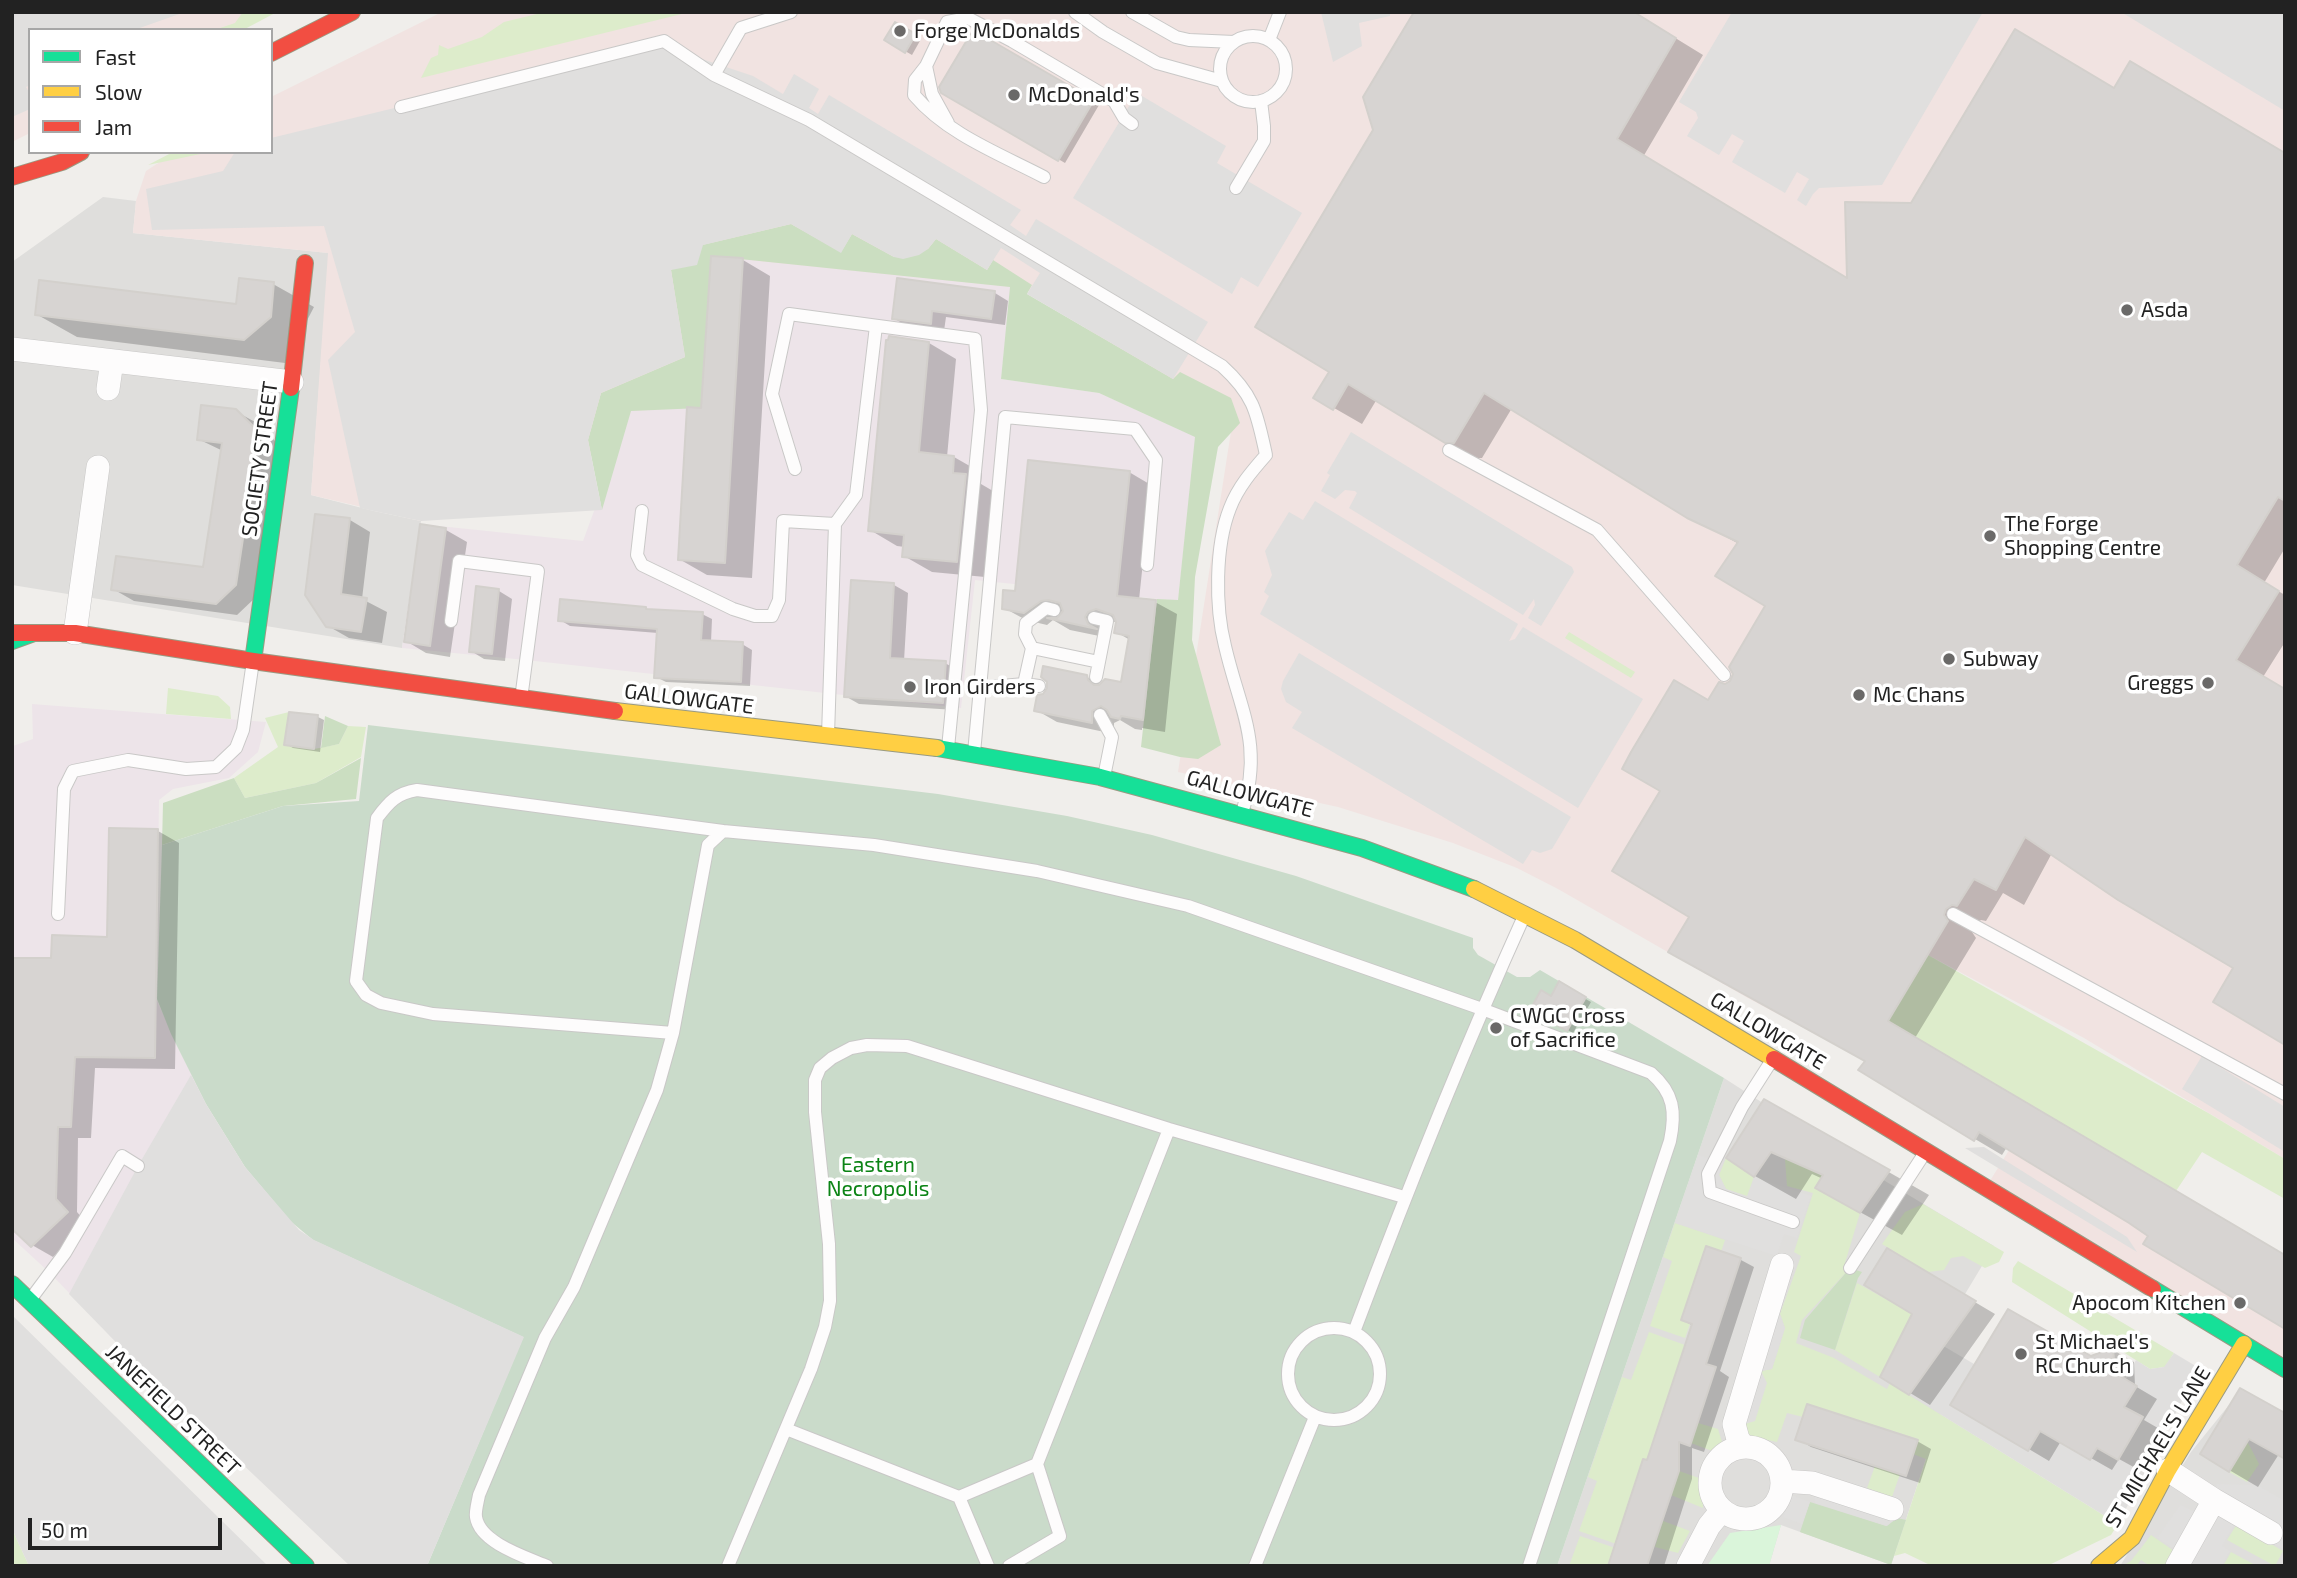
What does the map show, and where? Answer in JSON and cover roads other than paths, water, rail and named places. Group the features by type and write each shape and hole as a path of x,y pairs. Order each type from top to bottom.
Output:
{"street":[{"path":"273,52 352,12"},
{"path":"12,177 62,162 77,154"},
{"path":"32,188 62,162"},
{"name":"SOCIETY STREET","path":"253,661 292,382 305,263"},
{"path":"12,349 292,382"},
{"path":"108,388 112,361"},
{"path":"75,633 98,467"},
{"name":"GALLOWGATE","path":"25,616 75,633"},
{"name":"GALLOWGATE","path":"12,633 75,633 521,699 974,753 1104,778 1319,835 1404,862 1481,892 1594,951 2285,1368"},
{"path":"12,641 34,633"},
{"path":"1744,1447 1738,1439 1734,1424 1782,1265"},
{"name":"JANEFIELD STREET","path":"12,1284 306,1566"},
{"name":"ST MICHAEL'S LANE","path":"2099,1566 2132,1538 2168,1470 2244,1344"},
{"path":"1744,1447 1762,1450 1770,1456 1781,1472 1782,1481 1776,1504 1767,1513 1744,1520 1721,1510 1710,1489 1710,1477 1721,1456 1744,1447"},
{"path":"2168,1470 2271,1533"},
{"path":"1782,1481 1812,1483 1892,1509"},
{"path":"2176,1566 2214,1500"},
{"path":"1688,1566 1709,1526 1721,1510"}],"lane":[{"path":"714,75 741,28 790,12"},
{"path":"1075,12 1103,32 1157,63 1222,80"},
{"path":"1132,12 1176,37 1234,43"},
{"path":"1269,40 1280,12"},
{"path":"1044,177 950,127 926,109 914,95 915,80 926,66 947,22 968,18 1012,41 1114,101 1124,118 1132,124"},
{"path":"1251,36 1269,40 1282,52 1286,69 1282,86 1276,93 1261,101 1242,100 1234,96 1222,80 1222,60 1226,50 1234,43 1251,36"},
{"path":"401,107 664,41 714,75 809,120 1222,366 1243,387 1255,409 1266,455 1238,490 1229,510 1221,543 1220,617 1224,644 1251,743 1250,789 1242,814"},
{"path":"1236,188 1264,141 1261,101"},
{"path":"795,470 772,394 789,314 975,339 981,410 948,749"},
{"path":"828,735 835,524 856,495 876,326"},
{"path":"974,753 1005,417 1135,429 1156,460 1147,565"},
{"path":"1449,450 1597,530 1724,675"},
{"path":"642,511 638,555 642,565 715,602 755,616 772,616 779,600 783,521 835,524"},
{"path":"451,621 459,561 538,571 521,699"},
{"path":"1024,684 1032,648 1025,634 1026,623 1046,608 1054,610"},
{"path":"1094,618 1107,621 1096,677"},
{"path":"1032,648 1099,662"},
{"path":"58,914 64,789 73,771 128,760 186,769 216,767 236,748 243,730 253,661"},
{"path":"980,688 1024,684 1039,687"},
{"path":"1100,715 1112,737 1104,778"},
{"path":"673,1033 433,1014 381,1003 366,995 356,981 377,818 390,801 401,793 417,790 723,831 874,845 1037,870 1188,906 1482,1009 1651,1073 1667,1091 1674,1122 1670,1141 1529,1566"},
{"path":"547,1566 492,1541 475,1517 479,1495 545,1338 574,1287 657,1090 673,1033 708,845 723,831"},
{"path":"1354,1332 1404,1198 1482,1009 1525,914"},
{"path":"1953,914 2285,1094"},
{"path":"728,1566 786,1429 825,1327 830,1301 830,1244 815,1112 815,1080 820,1068 832,1058 851,1048 867,1045 907,1046 1169,1129 1404,1198"},
{"path":"1773,1058 1742,1107 1708,1174 1710,1192 1793,1222"},
{"path":"1009,1566 1060,1536 1037,1464 1169,1129"},
{"path":"1850,1268 1926,1150"},
{"path":"30,1301 65,1253 122,1156 138,1166"},
{"path":"1340,1327 1354,1332 1367,1341 1376,1354 1380,1370 1379,1386 1373,1400 1361,1412 1347,1419 1331,1421 1315,1417 1293,1398 1287,1376 1291,1355 1299,1342 1311,1333 1340,1327"},
{"path":"1255,1566 1315,1417"},
{"path":"786,1429 959,1497 1037,1464"},
{"path":"959,1497 988,1566"}],"place":[{"name":"Forge McDonalds","path":"900,31"},
{"name":"McDonald's","path":"1014,95"},
{"name":"Asda","path":"2127,310"},
{"name":"The Forge Shopping Centre","path":"1990,536"},
{"name":"Subway","path":"1949,659"},
{"name":"Greggs","path":"2208,683"},
{"name":"Iron Girders","path":"910,687"},
{"name":"Mc Chans","path":"1859,695"},
{"name":"CWGC Cross of Sacrifice","path":"1496,1028"},
{"name":"Apocom Kitchen","path":"2240,1303"},
{"name":"St Michael's RC Church","path":"2021,1354"}],"park label":[{"name":"Eastern Necropolis","path":"878,1177"}]}
